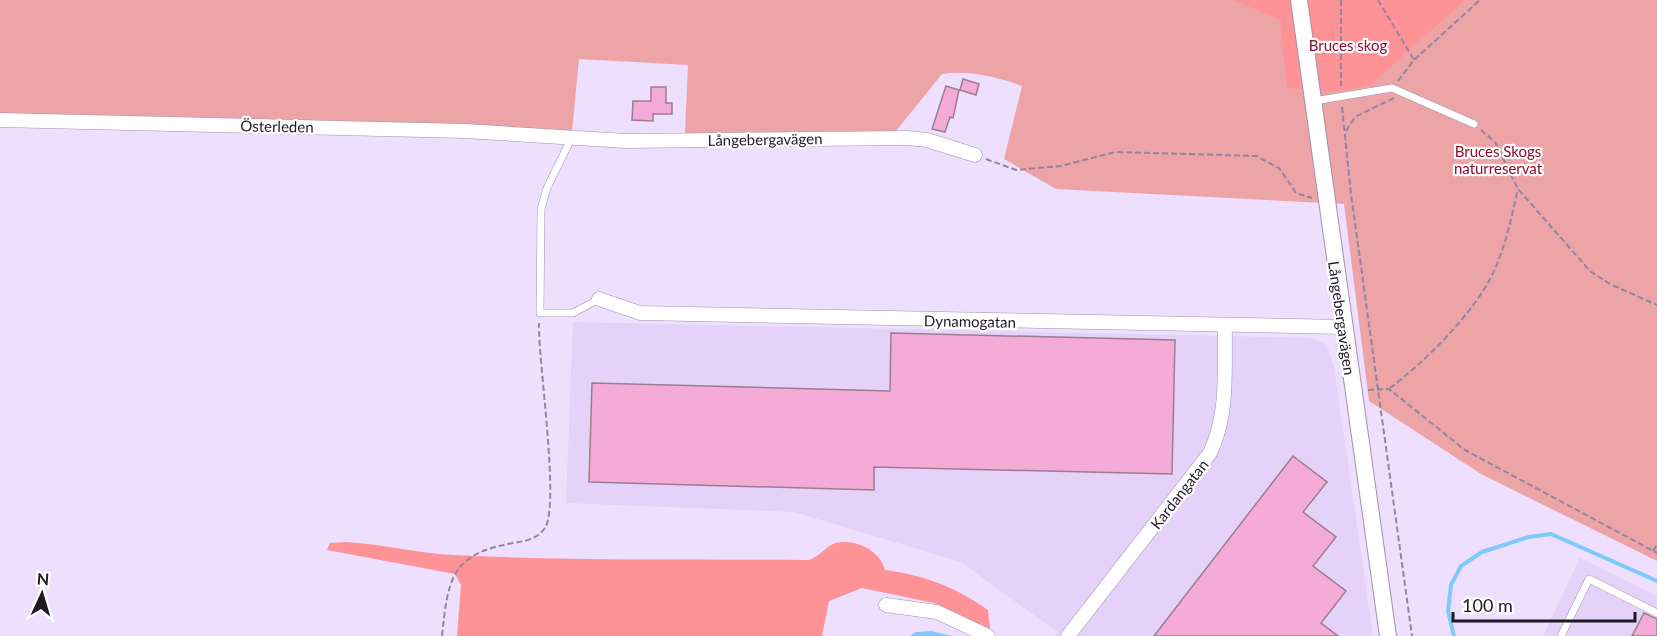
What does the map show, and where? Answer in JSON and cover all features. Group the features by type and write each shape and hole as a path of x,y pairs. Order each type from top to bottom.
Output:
{"street":[{"name":"Långebergavägen","path":"1299,0 1388,636"},
{"name":"Österleden","path":"0,120 554,135"},
{"name":"Långebergavägen","path":"554,135 626,141 914,138 975,155"},
{"name":"Dynamogatan","path":"599,299 640,313 1225,327 1343,327"},
{"name":"Kardangatan","path":"1068,636 1210,453 1218,435 1224,411 1225,327"},
{"path":"886,605 937,612 988,636"}],"lane":[{"path":"1313,101 1392,88 1474,124"},
{"path":"572,137 547,189 541,209 540,312 573,313 599,299"},
{"path":"1561,636 1589,579 1657,613"}],"path":[{"path":"1341,0 1341,96 1351,194 1412,636"},
{"path":"1378,0 1414,60"},
{"path":"1392,88 1414,60 1480,0"},
{"path":"1346,134 1347,127 1355,117 1404,93"},
{"path":"1474,124 1495,142 1518,189 1590,271 1610,284 1657,305"},
{"path":"975,155 1016,170 1060,166 1115,152 1256,156 1279,168 1296,193 1304,196 1325,197 1351,194"},
{"path":"1389,389 1440,344 1479,297 1497,267 1518,189"},
{"path":"442,636 448,588 460,566 482,551 537,537 547,523 550,493 539,335 540,312"},
{"path":"1353,390 1389,389 1465,450 1655,552 1657,545"}],"shaded area":[{"path":"573,322 1313,338 1327,345 1334,367 1373,636 1054,636 1057,632 961,562 794,512 566,503"},
{"path":"1580,558 1657,596 1657,636 1543,636"}],"green space":[{"name":"Bruces Skogs naturreservat","path":"0,0 1657,0 1657,561 1481,474 1369,401 1344,204 1056,189 1004,159 1022,86 993,77 973,74 942,74 896,131 685,133 688,65 579,59 572,131 0,118"},
{"name":"Bruces skog","path":"1234,0 1465,0 1373,83 1363,87 1331,91 1287,88 1280,20"},
{"path":"345,542 439,554 497,557 809,560 833,544 849,542 872,551 885,570 939,583 976,602 988,610 990,629 934,603 862,588 829,601 822,636 457,636 461,585 455,574 327,550 330,543"}],"water":[{"path":"931,631 952,636 910,636 916,632"}],"building":[{"path":"963,79 979,84 976,95 960,90"},
{"path":"946,86 959,90 953,118 950,117 945,132 932,129"},
{"path":"651,87 666,87 666,103 672,103 672,114 653,114 653,121 632,120 633,101 651,101"},
{"path":"891,333 1175,340 1172,474 874,467 874,490 589,482 592,383 890,391"},
{"path":"1293,456 1327,482 1303,512 1336,537 1313,566 1346,591 1321,623 1338,636 1154,636"},
{"path":"1644,613 1657,619 1657,636 1632,636"}],"waterway":[{"path":"1454,636 1448,611 1451,585 1461,566 1482,552 1529,537 1551,534 1657,581"}]}
